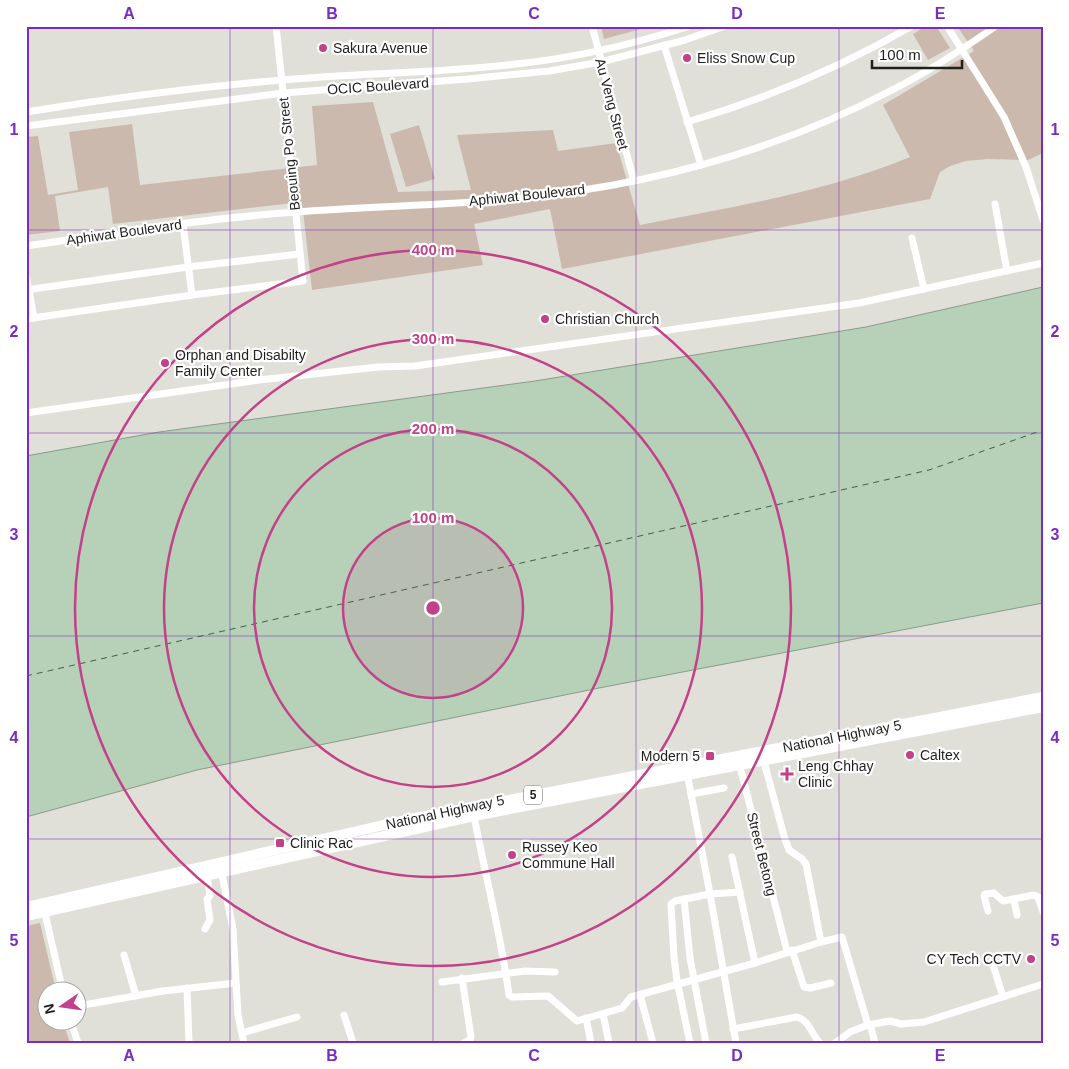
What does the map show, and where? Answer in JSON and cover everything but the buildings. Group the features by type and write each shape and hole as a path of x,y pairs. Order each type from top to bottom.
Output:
{"highway":[{"name":"National Highway 5","path":"762,756 1043,697"},
{"name":"National Highway 5","path":"26,916 44,908 220,867 410,819 1043,707"},
{"name":"National Highway 5","path":"26,907 44,908 206,876 220,867 474,816 686,770"}],"street":[{"name":"Beouing Po Street","path":"192,295 303,281 276,26"},
{"name":"Au Veng Street","path":"592,26 634,182"},
{"name":"OCIC Boulevard","path":"26,112 196,89 281,80 468,69 518,64 598,51 690,26"},
{"name":"OCIC Boulevard","path":"26,126 283,93 522,75 601,62 726,26"},
{"path":"687,122 715,114 789,87 872,49 912,26"},
{"path":"947,26 1004,117 1026,167 1043,220"},
{"name":"Aphiwat Boulevard","path":"26,246 183,224 296,212 510,199 634,182 729,158 806,129 893,90 962,49 996,26"},
{"path":"664,45 701,165"},
{"path":"995,204 1007,271"},
{"path":"26,275 30,319 192,295 183,224"},
{"path":"912,238 924,289"},
{"path":"28,290 188,267 300,254"},
{"path":"26,413 258,380 378,367 414,366 859,303 1043,263"},
{"path":"762,756 789,850 802,858 806,864 821,942"},
{"name":"Street Betong","path":"739,760 789,951 804,987 810,988 831,983"},
{"path":"686,770 736,1043"},
{"path":"691,794 724,788"},
{"path":"474,816 484,871 507,973 510,996 525,998 548,996 576,1021 625,1007 629,999 640,995 842,937 875,1043"},
{"path":"732,857 755,963"},
{"path":"220,867 233,929 236,953 238,1015 244,1043"},
{"path":"205,929 210,920 207,899 210,896 210,892 206,876"},
{"path":"690,1043 674,958 671,904 675,901 710,894 740,892"},
{"path":"988,911 984,896 994,893 1003,901 1038,897 1043,912"},
{"path":"684,899 694,980 706,1043"},
{"path":"1014,900 1017,915"},
{"path":"44,908 61,982"},
{"path":"124,955 136,996"},
{"path":"992,962 1003,997"},
{"path":"442,982 525,971 555,972"},
{"path":"462,978 471,1037 469,1041 463,1042"},
{"path":"88,1004 186,988 236,983"},
{"path":"835,1043 850,1032 869,1024 890,1021 901,1024 924,1022 1043,984"},
{"path":"186,988 189,1043"},
{"path":"640,995 653,1043"},
{"path":"603,1014 609,1043"},
{"path":"344,1015 352,1043"},
{"path":"242,1033 297,1017"},
{"path":"733,1029 797,1017 803,1018 808,1023 820,1043"},
{"path":"586,1018 591,1043"}],"shaded area":[{"path":"601,26 652,26 604,39"},
{"path":"926,26 936,26 950,48 928,60 913,34"},
{"path":"957,26 1043,26 1043,153 1028,160 987,159 966,161 950,166 940,172 930,199 562,269 550,209 474,224 483,265 312,290 302,202 113,224 108,187 55,196 60,231 26,235 26,137 38,136 48,195 78,190 69,132 132,124 140,185 317,165 312,106 373,102 398,192 471,190 457,135 553,130 558,151 616,143 640,225 776,198 877,170 910,157 883,105 974,51"},
{"path":"419,125 435,179 406,187 390,134"},
{"path":"1043,287 1043,603 599,688 197,770 26,817 26,456 159,432 535,381 866,327"},
{"path":"40,923 54,982 38,982 38,1032 66,1032 70,1043 26,1043 26,926"}],"ferry route":[{"path":"26,676 929,470 1043,430"}],"place":[{"name":"Sakura Avenue","path":"323,48"},
{"name":"Eliss Snow Cup","path":"687,58"},
{"name":"Christian Church","path":"545,319"},
{"name":"Orphan and Disabilty Family Center","path":"165,363"},
{"name":"Caltex","path":"910,755"},
{"name":"Modern 5","path":"710,756"},
{"name":"Leng Chhay Clinic","path":"787,774"},
{"name":"Clinic Rac","path":"280,843"},
{"name":"Russey Keo Commune Hall","path":"512,855"},
{"name":"CY Tech CCTV","path":"1031,959"}]}
